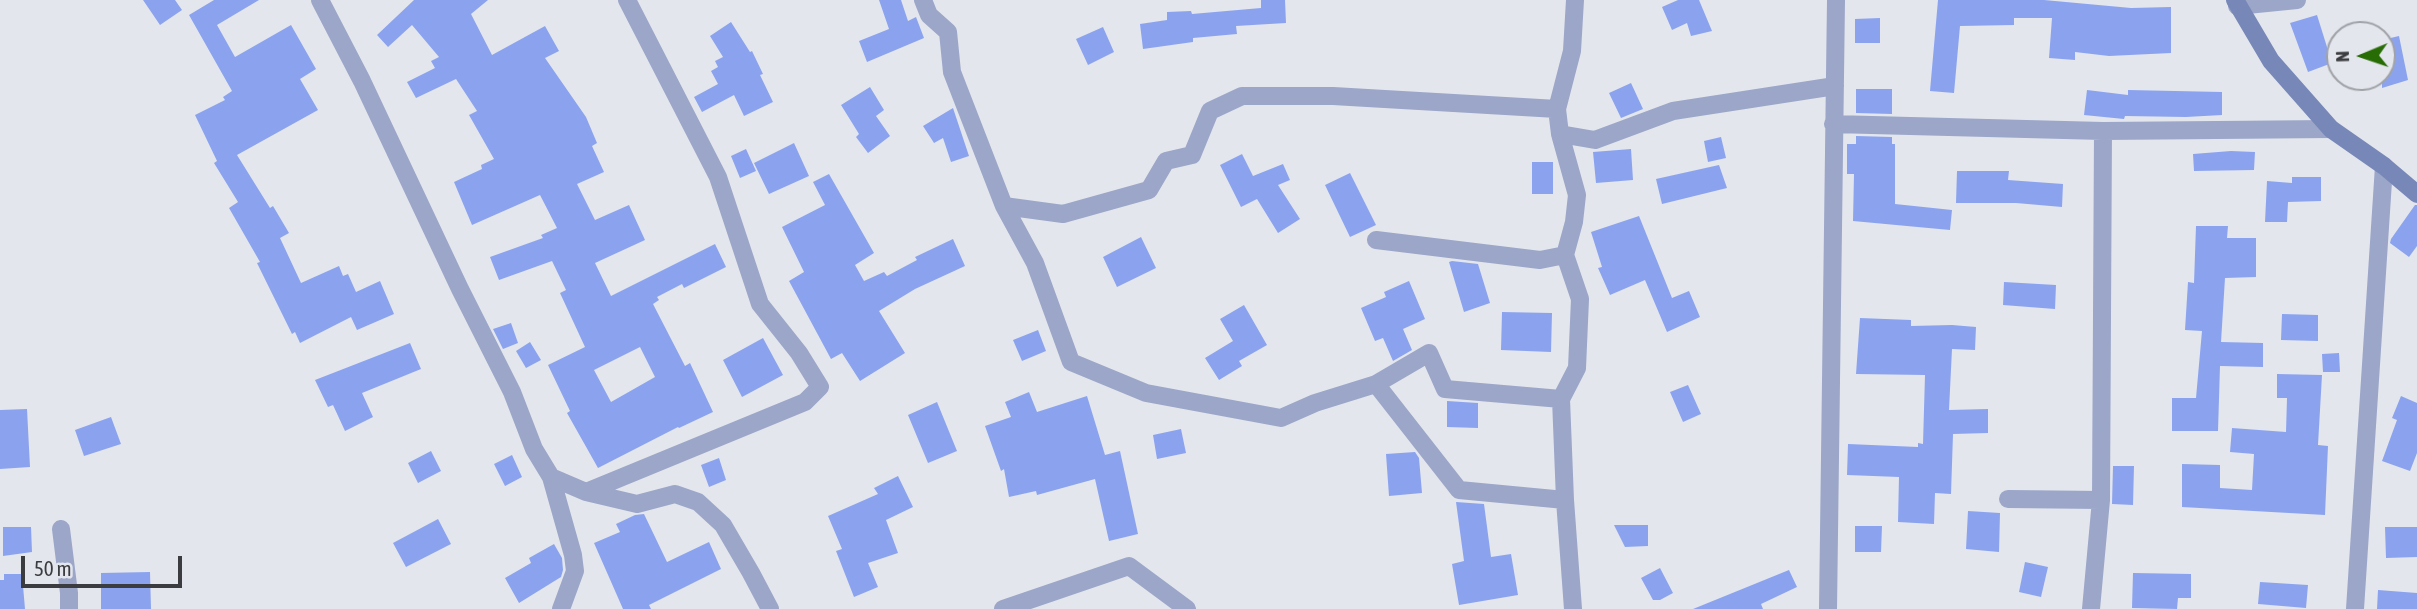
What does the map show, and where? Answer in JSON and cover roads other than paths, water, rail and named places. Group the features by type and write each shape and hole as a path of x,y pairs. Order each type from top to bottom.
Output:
{"street":[{"path":"320,0 512,392 534,449 551,477 575,571 561,609"},
{"path":"586,492 806,402 820,387 799,353 761,304 718,177 627,0"},
{"path":"923,0 929,15 948,32 952,72 1004,206 1035,262 1071,362 1146,393 1281,418 1315,403 1376,384 1429,353 1445,388 1561,399"},
{"path":"1573,609 1561,399 1577,368 1580,299 1565,255 1574,222 1577,195 1560,134 1557,109 1572,51 1575,0"},
{"path":"1828,609 1836,0"},
{"path":"2297,0 2236,3 2271,61 2330,129 2384,166 2417,194"},
{"path":"1560,134 1595,140 1673,111 1835,86"},
{"path":"1004,206 1063,214 1149,190 1166,161 1192,155 1210,111 1242,96 1333,96 1557,109"},
{"path":"1833,124 2103,131 2330,129"},
{"path":"2091,609 2101,500 2103,131"},
{"path":"2355,609 2384,166"},
{"path":"1376,240 1540,260 1565,255"},
{"path":"1376,384 1459,490 1565,499"},
{"path":"551,477 586,492 637,503 675,494 698,502 723,525 769,609"},
{"path":"2008,499 2101,500"},
{"path":"61,529 69,609"},
{"path":"1003,609 1129,566 1187,609"}]}
